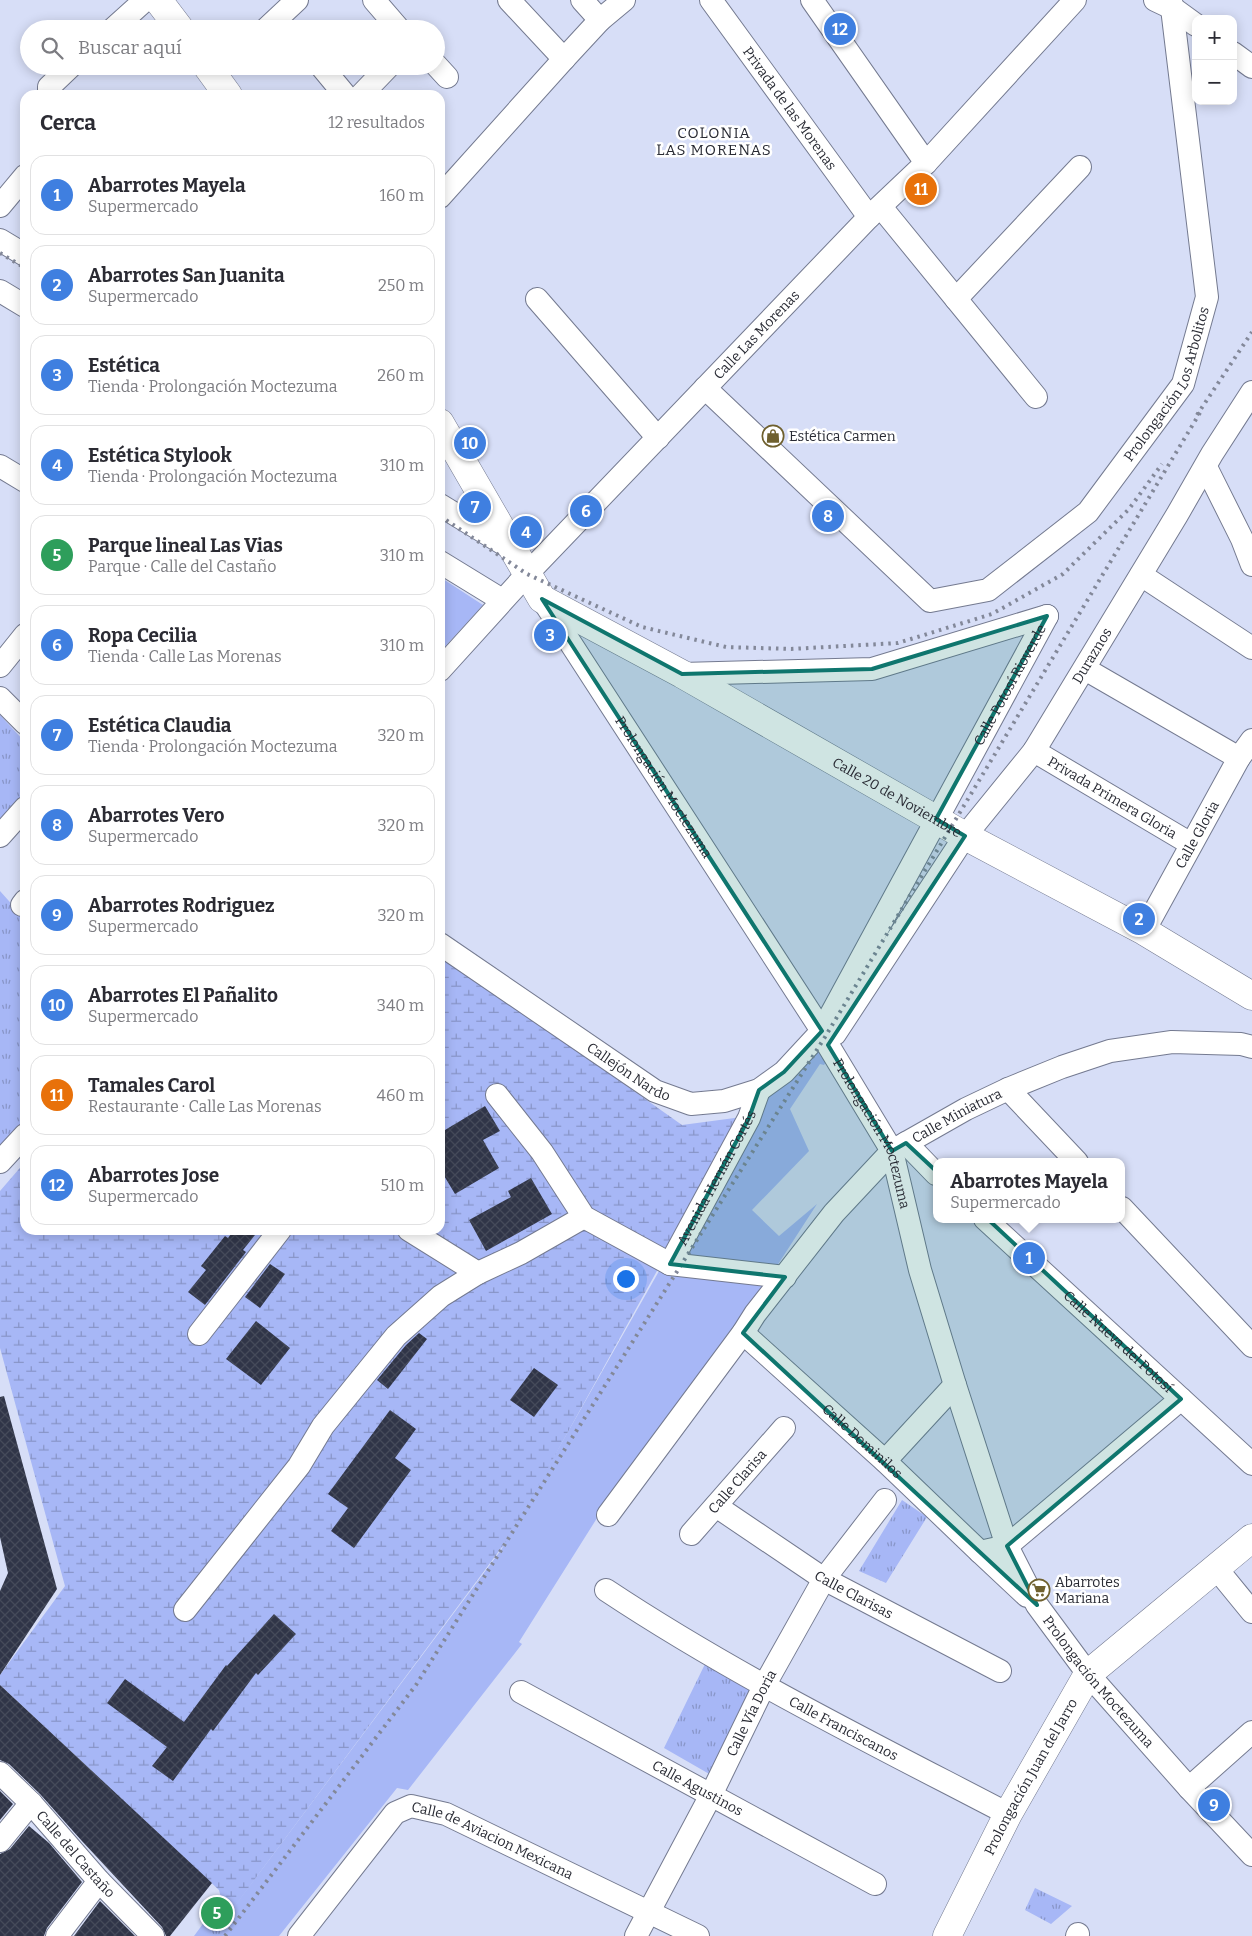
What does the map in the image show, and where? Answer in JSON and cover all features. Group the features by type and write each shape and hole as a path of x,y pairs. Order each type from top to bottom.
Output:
{"main road":[{"path":"158,0 173,20"},
{"name":"Prolongación Moctezuma","path":"445,432 542,599"},
{"name":"Calle 20 de Noviembre","path":"542,599 682,674 965,836 1144,930 1252,996"},
{"name":"Prolongación Juan del Jarro","path":"946,1936 1008,1814 1088,1674 1252,1538"}],"street":[{"path":"123,20 145,0"},
{"path":"276,20 297,0"},
{"path":"374,0 391,20"},
{"path":"509,0 564,59"},
{"path":"582,0 600,20"},
{"path":"445,191 600,20 624,0"},
{"name":"Privada de las Morenas","path":"711,0 875,212 956,299 1036,397"},
{"path":"812,0 926,163"},
{"name":"Calle Las Morenas","path":"445,664 502,600 705,388 875,212 926,163 1075,0"},
{"path":"1167,3 1192,22"},
{"name":"Prolongación Los Arbolitos","path":"705,388 930,601 988,590 1088,512 1183,384 1207,297 1167,3"},
{"path":"1237,56 1252,67"},
{"path":"49,90 49,87 62,75"},
{"path":"328,75 340,90"},
{"path":"366,90 380,75"},
{"path":"956,299 1080,166"},
{"path":"0,206 20,182"},
{"path":"0,240 20,252"},
{"path":"0,291 20,303"},
{"path":"538,299 658,438"},
{"name":"Duraznos","path":"965,836 1034,751 1252,392"},
{"path":"0,466 20,478"},
{"path":"1206,467 1247,532 1252,565"},
{"path":"445,508 512,549"},
{"path":"445,565 502,600"},
{"path":"1141,575 1252,648"},
{"name":"Prolongación Moctezuma","path":"542,599 825,1038 899,1147 920,1270 954,1386 1007,1546 1037,1604 1088,1674 1188,1788 1252,1855"},
{"name":"Calle Potosí Rioverde","path":"682,674 872,669 1047,616 936,819 825,1038"},
{"path":"0,666 20,641"},
{"path":"1085,669 1239,758"},
{"path":"0,698 20,718"},
{"name":"Calle Gloria","path":"1144,930 1239,758 1252,740"},
{"name":"Privada Primera Gloria","path":"1034,751 1192,844"},
{"path":"0,836 20,814"},
{"path":"825,1038 965,836"},
{"name":"Callejón Nardo","path":"445,947 655,1090 691,1104 724,1101 759,1090 825,1038"},
{"name":"Calle Miniatura","path":"608,1515 743,1333 755,1314 834,1213 899,1147 966,1109 1008,1089 1062,1067 1110,1052 1172,1042 1241,1044 1252,1047"},
{"path":"1008,1089 1073,1158"},
{"name":"Avenida Hernán Cortés","path":"670,1264 749,1118 759,1090"},
{"path":"497,1095 542,1152 584,1217 670,1264 785,1277"},
{"path":"0,1162 20,1140"},
{"path":"899,1147 933,1172"},
{"path":"1125,1211 1252,1346"},
{"path":"185,1610 299,1466 323,1426 396,1336 441,1296 478,1273 521,1253 584,1217"},
{"name":"Calle Nueva del Potosí","path":"989,1223 1252,1464"},
{"path":"199,1334 276,1235"},
{"path":"417,1235 478,1273"},
{"name":"Calle Dominilos","path":"743,1333 885,1461 1037,1604"},
{"path":"885,1461 954,1386"},
{"path":"980,1552 1007,1546 1181,1399"},
{"name":"Calle Clarisa","path":"692,1534 784,1428"},
{"name":"Calle Vía Doria","path":"636,1936 711,1795 764,1686 824,1579 885,1500"},
{"name":"Calle Clarisas","path":"716,1506 824,1579 1000,1670"},
{"path":"1216,1568 1252,1612"},
{"name":"Calle Franciscanos","path":"606,1590 652,1621 764,1686 1008,1814"},
{"name":"Calle Agustinos","path":"521,1692 875,1884"},
{"path":"1188,1788 1252,1732"},
{"name":"Calle del Castaño","path":"0,1772 31,1803 99,1881 153,1936"},
{"path":"0,1841 31,1803"},
{"name":"Calle de Aviacion Mexicana","path":"299,1936 395,1813 411,1806 446,1814 698,1936"},
{"path":"57,1936 99,1881"}],"highlighted area":[{"path":"542,599 682,674 872,669 1047,616 936,819 965,836 828,1045 892,1151 906,1143 1181,1399 1007,1546 1037,1605 743,1333 785,1277 670,1264 749,1118 759,1090 784,1072 822,1031"}],"green space":[{"path":"445,580 483,605 445,647"},
{"path":"0,715 20,737 20,802 0,827"},
{"path":"0,891 20,913 20,1126 0,1149"},
{"path":"445,958 682,1125 742,1117 511,1535 226,1918 219,1890 0,1685 0,1675 65,1586 0,1348 0,1191 20,1168 20,1235 445,1235"},
{"path":"818,1039 831,1054 824,1065 820,1064 790,1109 809,1151 752,1210 779,1236 817,1204 733,1334 621,1480 519,1642 522,1644 408,1790 397,1788 279,1936 212,1936 501,1550 667,1257 738,1125"},
{"path":"902,1500 927,1517 886,1583 859,1571"},
{"path":"706,1662 756,1689 711,1775 664,1748"},
{"path":"1035,1888 1072,1906 1051,1924 1025,1910"},
{"path":"219,1902 228,1925 219,1936 194,1936"}],"building":[{"path":"485,1106 500,1131 483,1140 499,1168 455,1194 445,1177 445,1130"},
{"path":"531,1178 552,1214 486,1251 469,1220 511,1197 508,1191"},
{"path":"230,1235 255,1235 243,1250 246,1252 205,1305 188,1292 206,1270 201,1266 225,1236 228,1238"},
{"path":"270,1264 285,1274 260,1308 245,1297"},
{"path":"256,1321 290,1348 261,1385 226,1359"},
{"path":"419,1333 427,1339 388,1389 377,1380 406,1345"},
{"path":"534,1368 558,1385 534,1417 510,1400"},
{"path":"4,1396 57,1589 0,1675 0,1591 8,1573 0,1537 0,1397"},
{"path":"390,1410 416,1429 395,1458 411,1470 354,1548 331,1531 348,1508 328,1494"},
{"path":"274,1614 296,1634 258,1675 256,1673 213,1731 211,1729 173,1781 152,1766 167,1747 107,1703 125,1679 184,1722 226,1665"},
{"path":"0,1685 212,1883 170,1936 166,1936 162,1927 40,1794 9,1764 0,1760"},
{"path":"0,1791 13,1804 0,1820"},
{"path":"29,1826 49,1843 82,1882 47,1928 44,1936 0,1936 0,1854 10,1849"},
{"path":"100,1901 135,1936 74,1936"}],"railway":[{"path":"0,253 20,265"},
{"path":"1197,415 1252,332"},
{"path":"225,1936 416,1685 825,1037 1201,411"},
{"path":"445,519 527,574 642,627 726,647 791,649 898,643 992,614 1063,574 1129,509 1162,464"}],"place":[{"name":"Abarrotes Jose","path":"840,29"},
{"name":"Tamales Carol","path":"921,189"},
{"name":"Estética Carmen","path":"773,436"},
{"name":"Abarrotes El Pañalito","path":"470,443"},
{"name":"Estética Claudia","path":"475,507"},
{"name":"Ropa Cecilia","path":"586,511"},
{"name":"Abarrotes Vero","path":"828,516"},
{"name":"Estética Stylook","path":"526,532"},
{"name":"Estética","path":"550,635"},
{"name":"Abarrotes San Juanita","path":"1139,919"},
{"name":"Abarrotes Mayela","path":"1029,1258"},
{"name":"Abarrotes Mariana","path":"1039,1590"},
{"name":"Abarrotes Rodriguez","path":"1214,1805"},
{"name":"Parque lineal Las Vias","path":"217,1913"}],"district":[{"name":"COLONIA LAS MORENAS","path":"714,142"}]}
